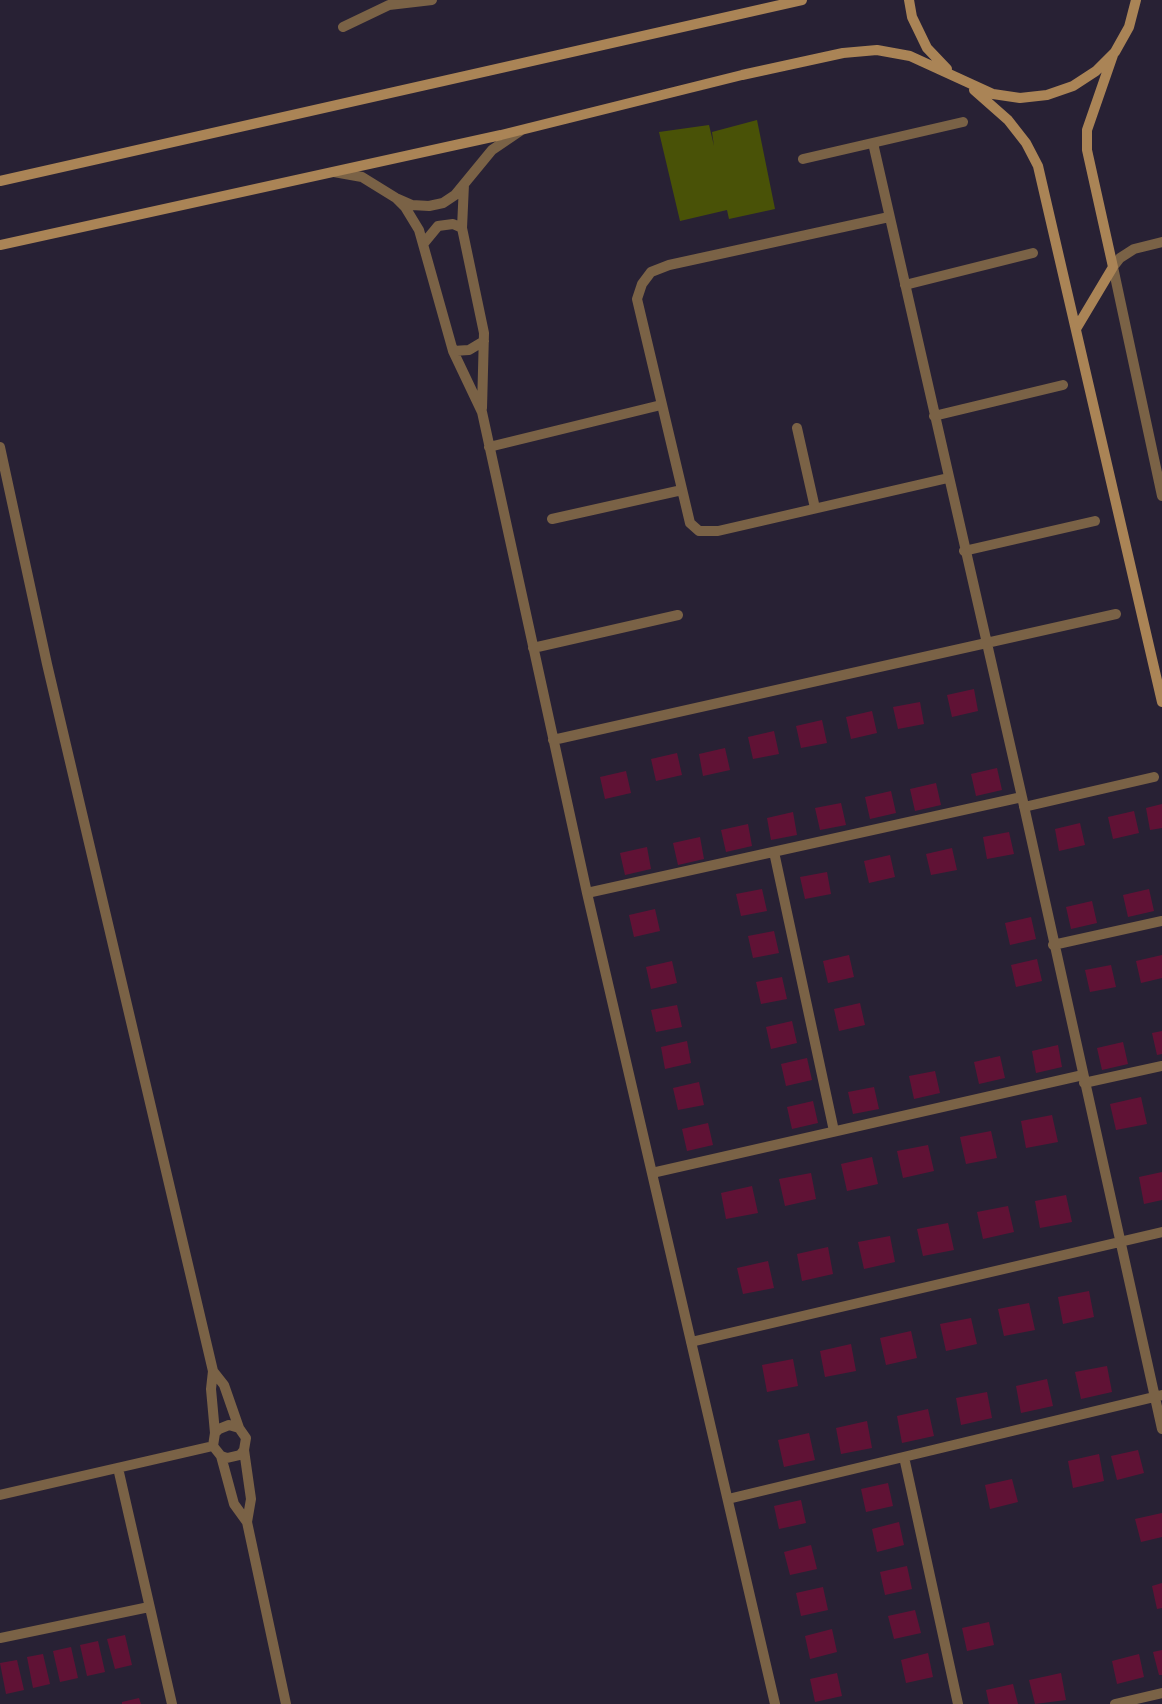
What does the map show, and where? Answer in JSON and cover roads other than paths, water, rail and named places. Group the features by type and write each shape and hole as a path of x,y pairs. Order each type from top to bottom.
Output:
{"street":[{"path":"342,27 390,5 432,0"},
{"path":"0,181 802,0"},
{"path":"909,0 912,17 927,48 951,74"},
{"path":"1136,0 1129,27 1115,52 1087,130 1087,150 1162,496"},
{"path":"0,245 328,171 522,130 742,75 843,53 877,50 910,56 993,94 1020,98 1047,95 1073,86 1096,71 1115,52"},
{"path":"968,84 1008,120 1026,143 1038,166 1162,702"},
{"path":"803,159 964,122"},
{"path":"328,171 362,177 396,198 412,205 429,206 449,199 492,150 522,130"},
{"path":"873,143 964,552 1023,802 1120,1242 1158,1396 1162,1429"},
{"path":"464,184 462,228 484,341 482,412"},
{"path":"396,198 413,217 424,243 453,350 482,412 553,740 775,1704"},
{"path":"889,217 669,265 651,272 642,284 637,299 690,523 699,531 707,533 948,478"},
{"path":"424,243 438,226 453,224 462,228"},
{"path":"1076,329 1120,258 1134,249 1162,242"},
{"path":"904,285 1032,253"},
{"path":"453,350 469,350 484,341"},
{"path":"934,416 1063,386"},
{"path":"490,447 661,405"},
{"path":"797,428 815,508"},
{"path":"0,448 47,664 213,1372 210,1389 215,1434 213,1446 221,1456 234,1504 247,1522"},
{"path":"552,519 682,490"},
{"path":"964,552 1095,521"},
{"path":"553,740 986,645 1116,614"},
{"path":"533,648 678,615"},
{"path":"588,893 774,852 1154,778"},
{"path":"774,852 834,1131"},
{"path":"1053,945 1162,921"},
{"path":"652,1173 834,1131 1083,1079 1162,1066"},
{"path":"691,1342 1162,1232"},
{"path":"213,1372 224,1385 240,1428 246,1438 244,1450 251,1499 247,1522 286,1704"},
{"path":"728,1499 1158,1396"},
{"path":"215,1434 219,1429 229,1425 240,1428"},
{"path":"0,1495 213,1446"},
{"path":"221,1456 234,1458 244,1450"},
{"path":"904,1457 958,1704"},
{"path":"118,1468 172,1704"},
{"path":"0,1638 150,1607"},
{"path":"1115,1704 1162,1693"}]}
